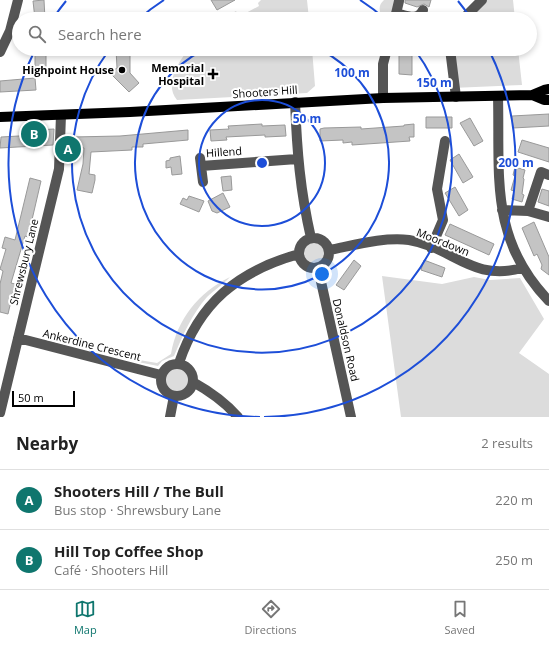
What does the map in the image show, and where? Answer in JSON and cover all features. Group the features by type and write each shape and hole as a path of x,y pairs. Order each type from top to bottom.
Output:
{"main road":[{"name":"Shooters Hill","path":"0,117 382,98 532,95 549,89"},
{"name":"Shooters Hill","path":"532,95 544,100 549,100"}],"street":[{"path":"15,12 18,0"},
{"path":"470,12 482,0"},
{"path":"396,12 399,1"},
{"path":"0,52 12,23"},
{"path":"382,98 383,64 385,56"},
{"path":"451,56 456,97"},
{"path":"498,96 502,210 507,233 522,268 535,286 549,301"},
{"path":"295,102 297,159 300,187 311,238"},
{"name":"Shrewsbury Lane","path":"0,413 59,169 61,115"},
{"path":"431,248 443,220 437,189 444,141"},
{"name":"Hillend","path":"202,182 200,162 297,159"},
{"path":"528,211 541,172 549,175"},
{"path":"502,210 528,211 549,217"},
{"path":"316,237 325,241 330,250 327,261 318,268 312,268 303,264 299,254 303,242 311,238 316,237"},
{"name":"Moordown","path":"330,250 394,239 410,241 431,248 480,270 509,272 522,268"},
{"path":"180,363 189,338 200,317 226,289 259,268 278,260 299,254"},
{"name":"Donaldson Road","path":"318,268 351,417"},
{"name":"Ankerdine Crescent","path":"18,338 161,375"},
{"path":"180,363 192,372 193,382 189,391 180,396 174,396 163,389 161,375 166,367 180,363"},
{"path":"193,382 213,393 228,405 238,417"},
{"path":"170,417 174,396"}],"shaded area":[{"path":"261,0 307,0 308,12 248,12 259,6 258,3"},
{"path":"384,0 396,0 392,12 380,12 380,5"},
{"path":"476,0 513,0 514,12 464,12"},
{"path":"184,56 313,56 315,86 307,93 177,100 173,94 172,80"},
{"path":"449,56 519,56 522,85 452,88"},
{"path":"314,241 323,244 326,253 323,262 314,265 305,262 302,253 305,244"},
{"path":"382,276 442,284 474,277 490,280 520,278 544,319 519,353 549,374 549,417 401,417"},
{"path":"230,277 207,297 197,310 188,325 174,356 162,361 158,366 133,361 133,359 157,363 171,354 178,329 191,308 209,290"},
{"path":"177,367 186,371 190,380 186,389 177,393 168,389 164,380 168,371"}],"building":[{"path":"44,0 45,12 34,12 33,1"},
{"path":"211,0 235,0 217,10"},
{"path":"405,0 431,0 429,7 424,4 417,7 405,3"},
{"path":"35,56 46,56 46,70 35,71"},
{"name":"Highpoint House","path":"116,56 130,56 130,73 139,83 129,92 110,73 117,68"},
{"path":"399,56 412,56 412,75 399,74"},
{"path":"35,78 36,90 0,92 0,81"},
{"path":"549,114 549,126 513,128 512,116"},
{"path":"426,117 452,117 452,128 426,128"},
{"path":"470,118 483,141 474,146 460,123"},
{"path":"262,124 262,126 285,125 286,136 265,137 265,135 226,137 227,140 211,141 210,130 229,129 228,126"},
{"path":"414,124 414,137 409,137 410,141 352,145 352,142 343,143 343,140 320,141 320,129 324,128 361,127 361,129"},
{"path":"54,129 53,145 0,148 1,137 37,135 37,130"},
{"path":"188,130 188,140 143,144 143,147 132,147 132,150 91,152 89,174 95,175 92,193 77,190 83,164 84,148 72,146 72,137 120,136"},
{"path":"522,140 549,148 549,162 518,152"},
{"path":"459,154 473,177 463,183 450,160"},
{"path":"180,156 182,174 172,175 171,167 166,168 166,161 170,160 170,158"},
{"path":"515,167 525,170 522,194 524,195 522,202 512,199 514,191 511,190 515,176 513,175"},
{"path":"231,176 232,190 223,191 221,177"},
{"path":"30,178 41,181 28,237 25,236 11,283 15,284 8,314 0,312 0,284 3,271 0,269 6,249 2,248 5,237 15,240"},
{"path":"455,187 468,210 459,216 445,193"},
{"path":"542,189 549,191 549,206 538,202"},
{"path":"223,193 230,207 217,213 212,211 208,201"},
{"path":"189,196 204,201 199,212 180,204 183,198 187,200"},
{"path":"534,222 549,257 549,275 541,269 542,265 537,254 534,256 522,228"},
{"path":"450,224 494,244 489,255 445,235"},
{"path":"354,260 361,266 344,290 336,285"},
{"path":"424,260 445,268 442,277 421,270"}],"place":[{"name":"Highpoint House","path":"122,70"},
{"name":"Memorial Hospital","path":"213,74"},
{"name":"Hill Top Coffee Shop","path":"34,134"},
{"name":"Shooters Hill / The Bull","path":"68,149"}]}
